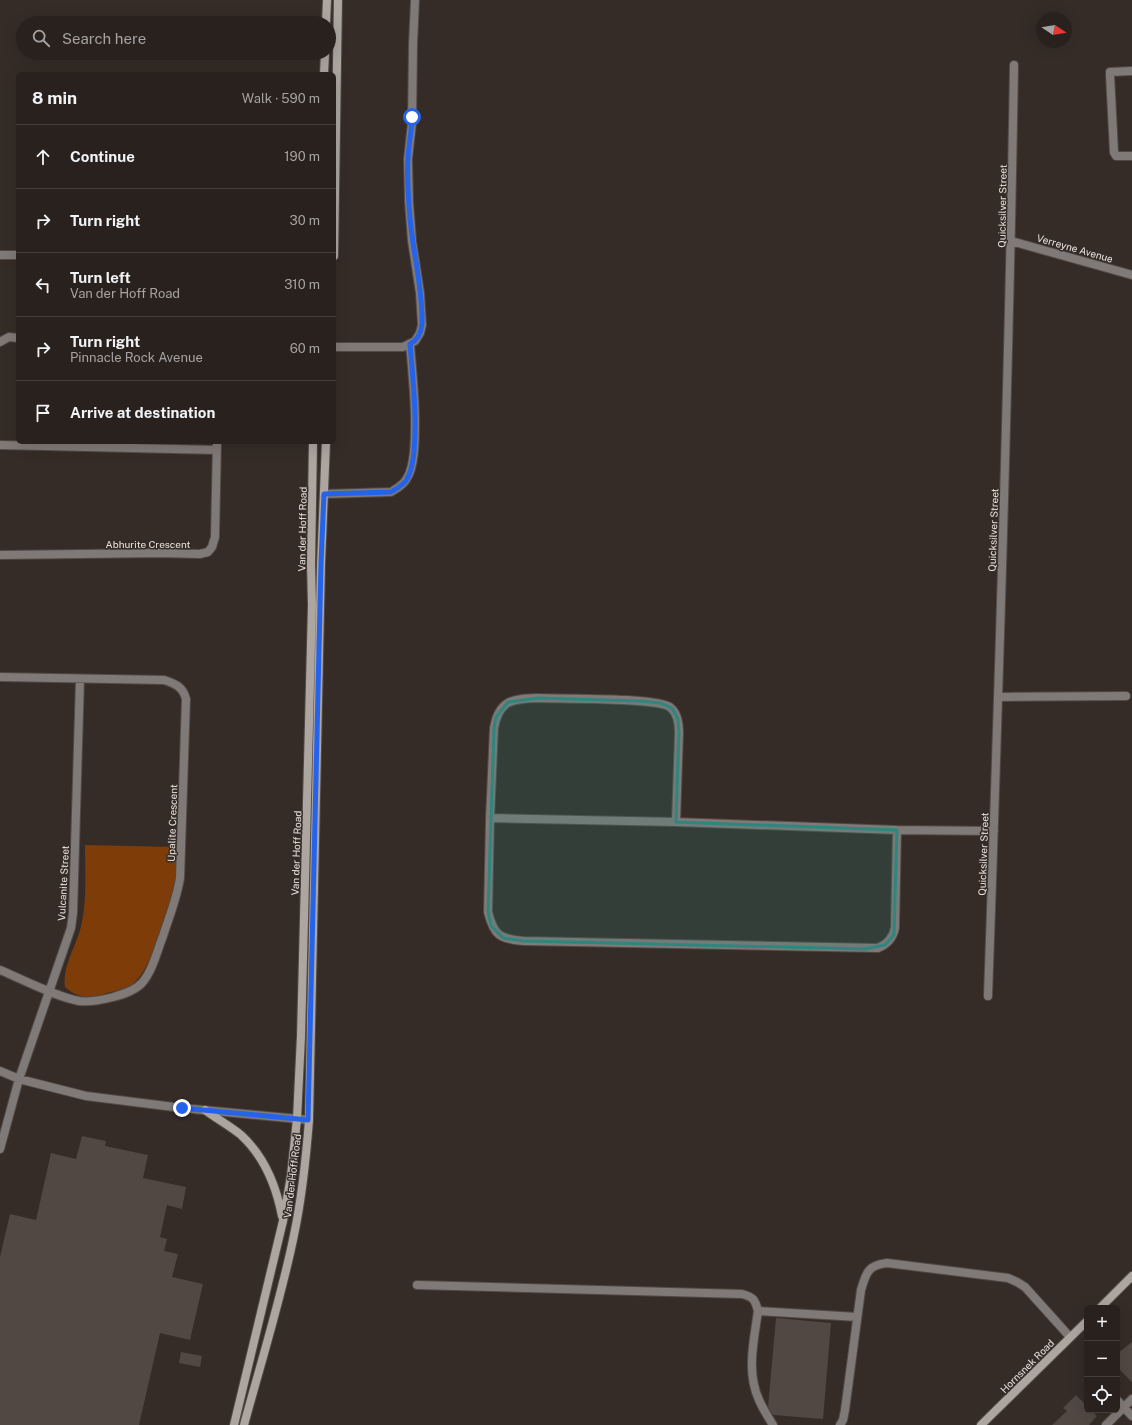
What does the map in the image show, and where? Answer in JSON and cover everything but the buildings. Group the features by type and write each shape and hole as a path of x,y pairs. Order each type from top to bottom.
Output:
{"main road":[{"path":"326,16 327,0"},
{"path":"336,128 338,0"},
{"path":"324,72 325,60"},
{"name":"Van der Hoff Road","path":"234,1425 283,1221 291,1176 297,1119 301,1036 312,605 311,565 313,444"},
{"name":"Van der Hoff Road","path":"244,1425 280,1298 305,1171 308,1120 321,564 326,444"},
{"path":"205,1110 239,1134 260,1157 275,1186 283,1221"},
{"path":"1103,1305 1132,1276"},
{"name":"Hornsnek Road","path":"981,1425 1084,1324"}],"street":[{"path":"336,347 395,347 410,344 418,338 422,325 420,292 412,241 408,159 412,117 412,44 416,0"},
{"name":"Quicksilver Street","path":"988,996 999,697 1014,65"},
{"path":"1132,71 1110,72 1114,152 1116,156 1132,156"},
{"name":"Verreyne Avenue","path":"1011,241 1132,275"},
{"path":"0,255 16,255"},
{"path":"0,342 9,338 16,338"},
{"path":"324,494 391,492 400,487 408,478 412,464 416,434 415,398 410,344"},
{"path":"0,445 217,446"},
{"name":"Abhurite Crescent","path":"0,555 200,554 208,552 212,547 215,537 217,446"},
{"name":"Upalite Crescent","path":"0,677 164,680 175,683 182,689 186,699 180,878 178,892 153,963 141,983 135,989 128,992 94,1001 79,1001 49,991 0,970"},
{"name":"Vulcanite Street","path":"0,1149 19,1079 71,928 73,913 80,679"},
{"path":"999,697 1126,696"},
{"path":"676,822 680,733 678,719 672,708 661,703 641,701 524,698 508,702 500,709 496,717 494,736 490,818 488,912 491,926 503,938 524,942 878,948 885,945 894,935 896,830"},
{"path":"490,818 676,822 896,830 994,831"},
{"path":"0,1071 19,1079 86,1096 308,1120"},
{"path":"840,1425 843,1420 845,1410 861,1290 864,1278 869,1269 879,1264 887,1263 1008,1278 1026,1287 1070,1338"},
{"path":"417,1284 742,1294 752,1297 756,1303 758,1311 751,1363 752,1374 758,1400 773,1425"},
{"path":"758,1311 857,1317"},
{"path":"1106,1425 1132,1399"},
{"path":"1120,1404 1132,1416"}],"highlighted area":[{"path":"537,698 641,701 661,703 672,708 678,719 679,733 676,822 897,830 894,935 885,945 865,949 524,941 503,938 491,926 488,912 494,728 496,717 508,702"}],"shaded area":[{"path":"85,845 175,847 177,868 177,877 170,905 160,936 147,965 140,976 133,984 121,990 90,997 75,994 65,987 68,963 80,930 84,913"}],"route":[{"path":"182,1108 308,1120 321,564 324,494 391,492 400,487 408,478 412,464 416,434 415,398 410,344 418,338 422,325 420,292 412,241 409,202 408,159 412,117"}]}
